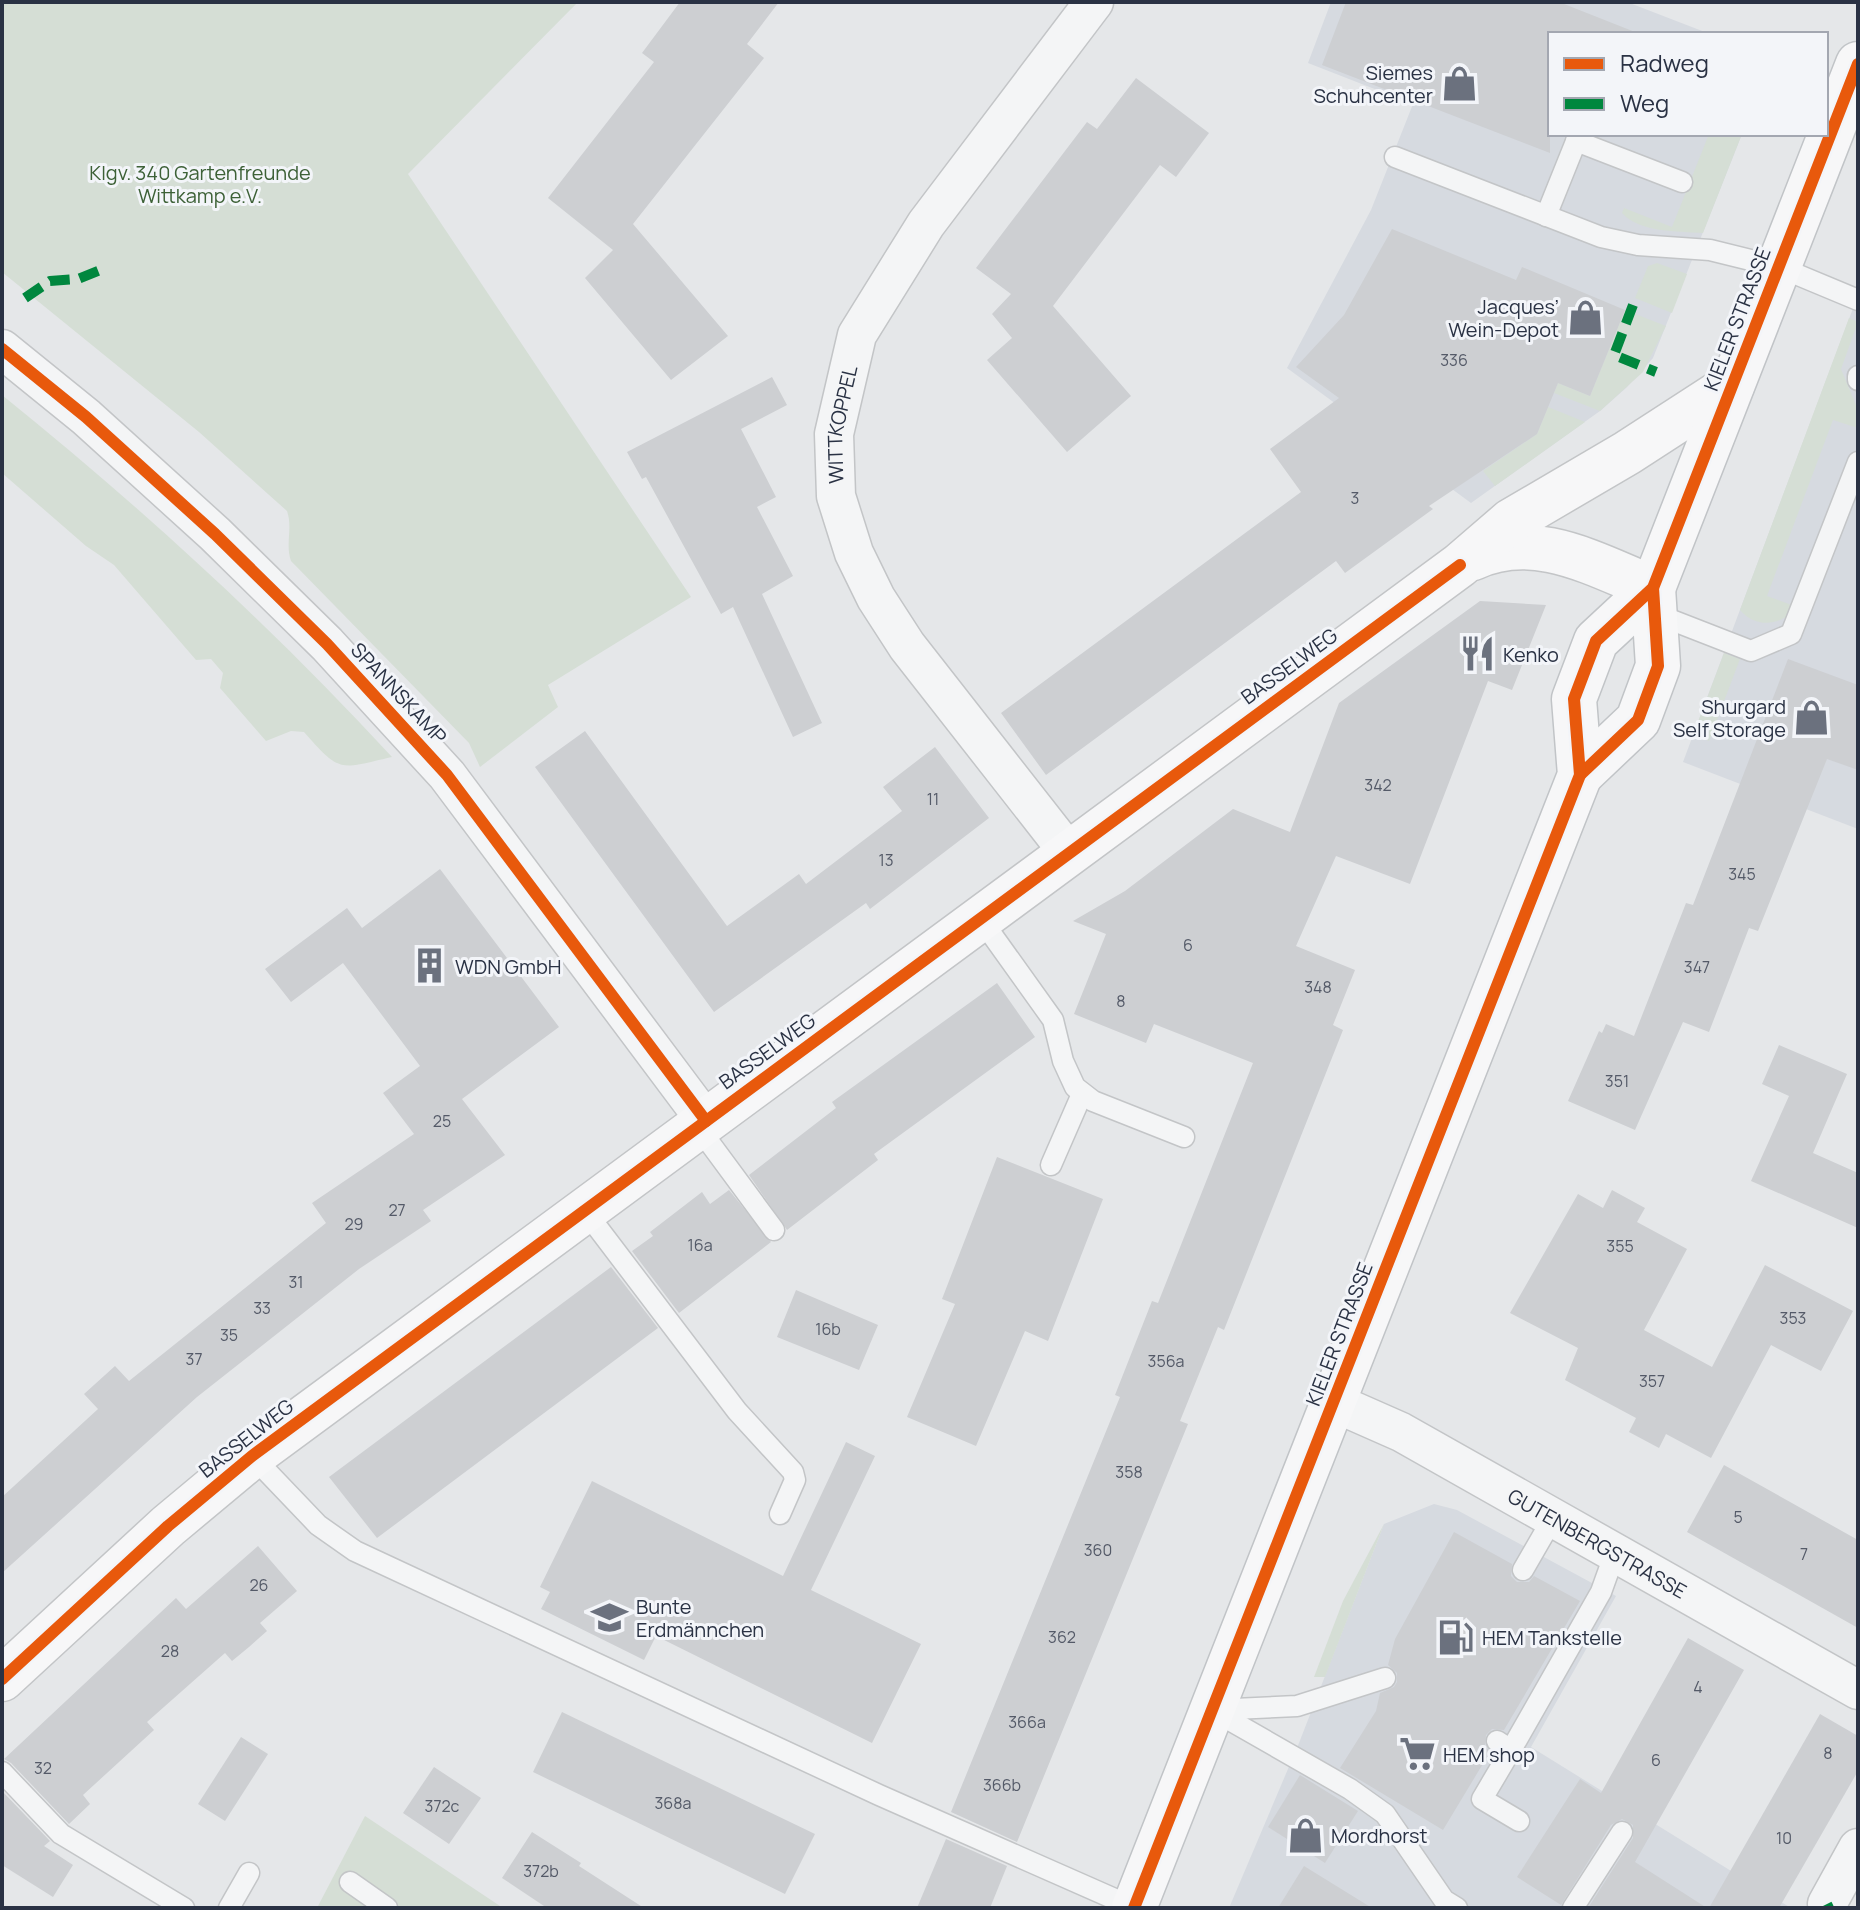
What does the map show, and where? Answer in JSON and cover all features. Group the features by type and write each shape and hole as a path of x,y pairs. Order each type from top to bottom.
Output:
{"street":[{"name":"WITTKOPPEL","path":"1069,853 907,646 876,598 854,553 836,496 834,434 857,335 926,224 1094,2"},
{"name":"KIELER STRASSE","path":"1828,125 1858,64"},
{"name":"KIELER STRASSE","path":"1580,775 1637,724 1658,666 1654,601 1732,385 1779,267 1822,137"},
{"name":"SPANNSKAMP","path":"2,349 86,417 215,534 327,644 447,775 702,1124"},
{"name":"BASSELWEG","path":"2,1679 168,1526 252,1456 1460,565 1511,521 1627,453 1732,385"},
{"name":"BASSELWEG","path":"1460,565 1500,547 1534,545 1574,557 1654,601"},
{"name":"KIELER STRASSE","path":"1134,1908 1580,775 1574,699 1596,641 1654,601"},
{"name":"GUTENBERGSTRASSE","path":"1333,1402 1401,1432 1858,1690"},
{"path":"1827,1904 1858,1848"}],"lane":[{"path":"1546,216 1578,137 1682,182"},
{"path":"1395,157 1619,242 1710,250 1779,267 1858,300"},
{"path":"1654,601 1751,651 1791,634 1858,462"},
{"path":"980,918 1041,998 1053,1020 1069,1077 1082,1094 1184,1137"},
{"path":"1051,1165 1082,1094"},
{"path":"702,1124 774,1230"},
{"path":"585,1211 737,1411 793,1472 795,1480 780,1514"},
{"path":"252,1456 318,1525 355,1551 865,1789 1134,1908"},
{"path":"1523,1570 1553,1518"},
{"path":"1519,1821 1482,1799 1504,1746 1601,1592 1615,1553"},
{"path":"1212,1710 1297,1706 1385,1678"},
{"path":"1212,1710 1350,1789 1385,1814 1444,1900 1457,1908"},
{"path":"2,1772 61,1834 184,1908"},
{"path":"1573,1908 1622,1832"},
{"path":"229,1908 249,1873"},
{"path":"350,1882 387,1908"}],"shaded area":[{"path":"1331,2 1627,2 1705,32 1548,32 1548,136 1741,136 1653,358 1600,411 1471,503 1287,368 1371,210 1413,104 1308,63"},
{"path":"1858,295 1858,829 1683,762"},
{"path":"1434,1504 1457,1510 1616,1596 1531,1747 1791,1908 1229,1908 1299,1743 1384,1524"}],"green space":[{"name":"Klgv. 340 Gartenfreunde Wittkamp e.V.","path":"2,2 578,2 408,174 691,597 548,685 558,707 480,767 469,743 291,561 287,511 199,432 2,272"},
{"path":"1708,136 1741,136 1703,233 1649,228 1622,213 1624,208 1672,227"},
{"path":"1657,263 1687,274 1672,313 1635,298 1648,266"},
{"path":"1625,310 1666,326 1643,372 1600,411 1554,393 1558,383 1590,396"},
{"path":"1849,318 1858,322 1841,369 1858,410 1858,428 1833,420 1767,596 1797,607 1777,621 1754,620 1740,610"},
{"path":"2,395 203,568 392,757 342,765 334,762 304,732 291,731 266,741 220,688 223,673 211,659 196,660 114,565 86,546 2,473"},
{"path":"1548,407 1585,422 1495,486 1483,471 1537,434"},
{"path":"1724,653 1740,659 1709,741 1693,735"},
{"path":"1384,1524 1325,1677 1314,1677 1343,1601"},
{"path":"365,1816 503,1908 317,1908"}],"building":[{"path":"680,2 779,2 747,44 764,58 633,224 728,336 671,380 585,278 613,250 548,198 654,62 642,53"},
{"name":"Siemes Schuhcenter","path":"1346,2 1559,2 1635,32 1548,32 1550,153 1322,65"},
{"path":"1136,78 1209,133 1176,177 1160,165 1053,306 1131,396 1067,452 987,360 1012,338 992,314 1011,294 976,268 1087,122 1097,129"},
{"path":"1392,229 1516,280 1522,267 1625,310 1590,396 1558,383 1537,434 1429,506 1433,509 1345,573 1336,561 1046,775 1001,713 1301,492 1270,449 1339,398 1296,367 1344,315"},
{"path":"772,377 787,405 741,429 776,497 757,507 793,576 762,594 822,723 793,737 733,607 721,614 646,477 642,479 627,452"},
{"path":"1480,601 1546,605 1512,690 1488,681 1410,884 1336,856 1296,946 1355,970 1333,1025 1343,1030 1224,1330 1218,1327 1180,1421 1188,1424 1017,1842 951,1812 1120,1397 1115,1395 1152,1301 1158,1303 1253,1063 1154,1024 1146,1043 1074,1014 1106,934 1073,921 1125,891 1233,809 1290,832 1339,703"},
{"path":"1788,659 1858,685 1858,770 1827,759 1758,931 1749,928 1709,1032 1683,1022 1635,1130 1568,1101 1599,1031 1602,1033 1606,1024 1634,1036 1686,903 1693,905"},
{"path":"585,731 727,926 799,874 806,884 902,811 883,787 935,747 989,818 870,909 866,903 714,1012 535,767"},
{"path":"440,869 559,1027 462,1099 505,1155 423,1210 431,1221 359,1269 197,1397 2,1573 2,1497 98,1409 84,1394 115,1366 129,1381 326,1223 312,1203 414,1134 383,1093 420,1066 343,963 291,1002 265,969 347,908 362,928"},
{"path":"997,983 1035,1037 874,1154 878,1160 787,1230 749,1175 836,1108 832,1102"},
{"path":"1779,1045 1847,1074 1813,1153 1858,1173 1858,1228 1751,1181 1789,1096 1762,1084"},
{"path":"997,1157 1103,1199 1048,1341 1025,1331 976,1446 907,1417 955,1304 942,1299"},
{"path":"729,1190 771,1242 679,1313 632,1251 653,1236 650,1232 702,1192 710,1204"},
{"path":"1612,1190 1645,1208 1637,1222 1687,1249 1644,1330 1712,1367 1765,1265 1853,1311 1821,1371 1771,1345 1711,1458 1666,1434 1659,1448 1629,1432 1636,1418 1565,1380 1578,1348 1510,1313 1578,1194 1603,1208"},
{"path":"611,1267 658,1328 377,1538 329,1477"},
{"path":"796,1290 878,1325 859,1370 777,1337"},
{"path":"846,1442 875,1456 811,1590 921,1644 872,1743 656,1636 644,1660 541,1609 550,1592 540,1587 592,1481 783,1576"},
{"path":"1724,1465 1858,1540 1858,1628 1687,1532"},
{"path":"1454,1532 1512,1564 1511,1576 1517,1582 1529,1582 1534,1576 1580,1601 1504,1730 1492,1729 1486,1735 1485,1746 1490,1752 1443,1830 1340,1768 1376,1711 1380,1693 1394,1687 1397,1682 1397,1673 1388,1665 1395,1639"},
{"path":"258,1546 297,1591 260,1623 267,1631 249,1647 232,1661 225,1653 147,1722 154,1730 83,1795 90,1804 69,1824 4,1759 176,1598 186,1609"},
{"path":"1688,1638 1744,1670 1635,1862 1707,1908 1588,1908 1633,1838 1633,1825 1622,1819 1611,1825 1561,1905 1517,1877 1580,1779 1601,1793"},
{"path":"562,1712 815,1834 785,1894 533,1772"},
{"path":"1820,1714 1858,1736 1858,1771 1779,1908 1709,1908"},
{"path":"241,1737 268,1754 225,1821 198,1804"},
{"path":"434,1767 481,1798 449,1844 403,1813"},
{"path":"1300,1775 1358,1811 1325,1863 1268,1827"},
{"path":"2,1791 50,1841 44,1846 73,1865 53,1897 2,1865"},
{"path":"532,1832 644,1908 547,1908 502,1878"},
{"path":"946,1839 1007,1866 990,1908 917,1908"},
{"path":"1304,1866 1372,1908 1278,1908"}],"marked path":[{"path":"25,298 50,281 78,279 103,269"},
{"path":"1633,305 1614,355 1656,372"},
{"path":"1827,1904 1829,1908"}],"cycle path":[{"path":"1134,1908 1580,775 1574,699 1596,641 1653,588 1858,64"},
{"path":"2,349 86,417 215,534 327,644 447,775 706,1121"},
{"path":"2,1679 168,1526 252,1456 1460,565"},
{"path":"1580,775 1638,720 1658,666 1653,588"}],"place":[{"name":"Siemes Schuhcenter","path":"1459,83"},
{"name":"Jacques’ Wein-Depot","path":"1585,318"},
{"name":"Kenko","path":"1477,654"},
{"name":"Shurgard Self Storage","path":"1812,718"},
{"name":"WDN GmbH","path":"429,966"},
{"name":"Bunte Erdmännchen","path":"610,1618"},
{"name":"HEM Tankstelle","path":"1456,1637"},
{"name":"HEM shop","path":"1417,1754"},
{"name":"Mordhorst","path":"1305,1835"}]}
